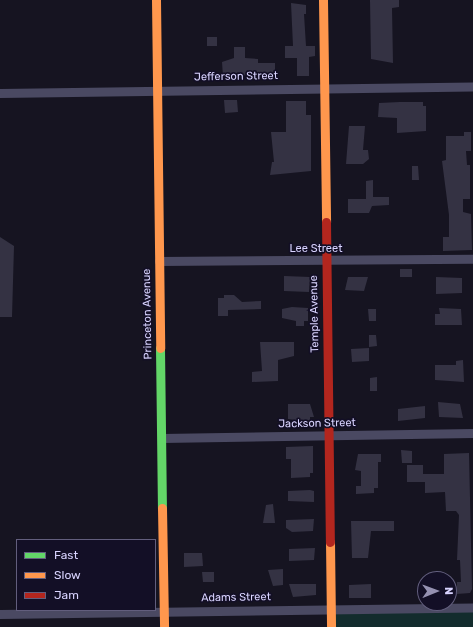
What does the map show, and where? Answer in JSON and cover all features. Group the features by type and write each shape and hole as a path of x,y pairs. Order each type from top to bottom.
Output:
{"street":[{"name":"Princeton Avenue","path":"156,0 164,627"},
{"name":"Temple Avenue","path":"323,0 331,627"},
{"name":"Jefferson Street","path":"0,93 473,86"},
{"name":"Lee Street","path":"159,262 326,262 473,259"},
{"name":"Jackson Street","path":"162,438 473,433"},
{"name":"Adams Street","path":"0,614 473,607"}],"green space":[{"path":"457,604 473,604 473,627 329,627 328,607 417,605 417,611 457,611"}],"building":[{"path":"370,0 399,0 399,7 392,8 393,63 371,59"},
{"path":"291,3 306,5 306,14 304,14 306,46 315,46 315,56 309,57 309,76 297,76 297,58 285,58 285,46 293,46"},
{"path":"207,37 217,37 217,46 207,46"},
{"path":"234,47 245,47 245,58 258,59 258,63 275,63 275,76 230,75 223,77 222,62 234,58"},
{"path":"224,100 237,100 238,112 225,113"},
{"path":"286,101 306,101 306,115 311,115 311,171 270,175 272,162 274,162 271,132 286,132"},
{"path":"423,102 423,106 426,106 426,131 397,133 397,118 378,117 379,103"},
{"path":"349,126 365,126 363,150 368,150 369,159 363,164 346,164"},
{"path":"464,132 471,132 471,151 466,151 467,165 470,165 470,199 463,199 463,212 471,214 472,250 443,251 443,237 449,237 449,215 442,161 446,160 446,136 464,136"},
{"path":"412,166 418,166 419,180 412,180"},
{"path":"373,180 373,197 389,197 389,205 372,206 369,213 348,213 348,199 366,199 366,181"},
{"path":"0,237 14,246 12,317 0,317"},
{"path":"400,269 412,269 412,277 400,277"},
{"path":"284,276 310,277 309,292 284,291"},
{"path":"348,277 368,277 364,291 345,290"},
{"path":"436,277 462,278 462,293 436,294"},
{"path":"224,295 234,295 242,302 261,301 261,309 228,310 228,316 218,316 218,298 224,298"},
{"path":"292,307 308,308 308,321 304,321 304,326 296,326 296,321 282,318 282,309"},
{"path":"439,308 461,309 462,325 435,325 435,314 440,314"},
{"path":"368,309 376,309 376,321 369,321"},
{"path":"369,335 376,335 377,346 369,347"},
{"path":"260,342 294,342 294,356 278,360 278,381 252,382 252,372 262,371"},
{"path":"369,348 369,361 352,362 351,349"},
{"path":"463,360 464,382 435,380 435,365 456,365 456,361"},
{"path":"377,377 377,391 370,391 370,378"},
{"path":"438,402 460,404 463,418 439,417"},
{"path":"288,404 310,404 314,417 310,417 310,422 288,419"},
{"path":"425,406 425,418 398,421 398,409"},
{"path":"313,446 313,473 310,473 310,477 291,478 291,459 286,459 286,447"},
{"path":"401,450 412,451 412,463 402,463"},
{"path":"469,453 472,589 470,593 457,594 457,582 461,582 460,560 457,560 459,515 456,511 446,511 445,492 425,493 425,482 407,482 407,465 423,465 423,474 444,474 444,454"},
{"path":"358,454 381,454 381,462 378,462 378,488 374,488 374,493 356,494 356,486 361,486 361,471 355,470"},
{"path":"288,491 314,491 314,502 288,501"},
{"path":"273,504 275,523 263,523 266,505"},
{"path":"314,519 313,531 292,532 286,528 286,520"},
{"path":"351,521 394,521 394,531 371,531 368,558 352,558"},
{"path":"315,548 314,560 289,561 289,549"},
{"path":"184,553 202,553 203,566 184,567"},
{"path":"283,569 283,585 273,586 268,570"},
{"path":"202,572 214,572 214,582 203,582"},
{"path":"289,584 316,584 316,595 293,597"},
{"path":"371,584 371,598 349,598 349,585"}],"traffic: fast":[{"path":"160,348 162,508"}],"traffic: slow":[{"path":"156,0 160,348"},
{"path":"323,0 326,222"},
{"path":"162,508 164,627"},
{"path":"330,542 331,627"}],"traffic: jam":[{"path":"326,222 330,542"}]}
